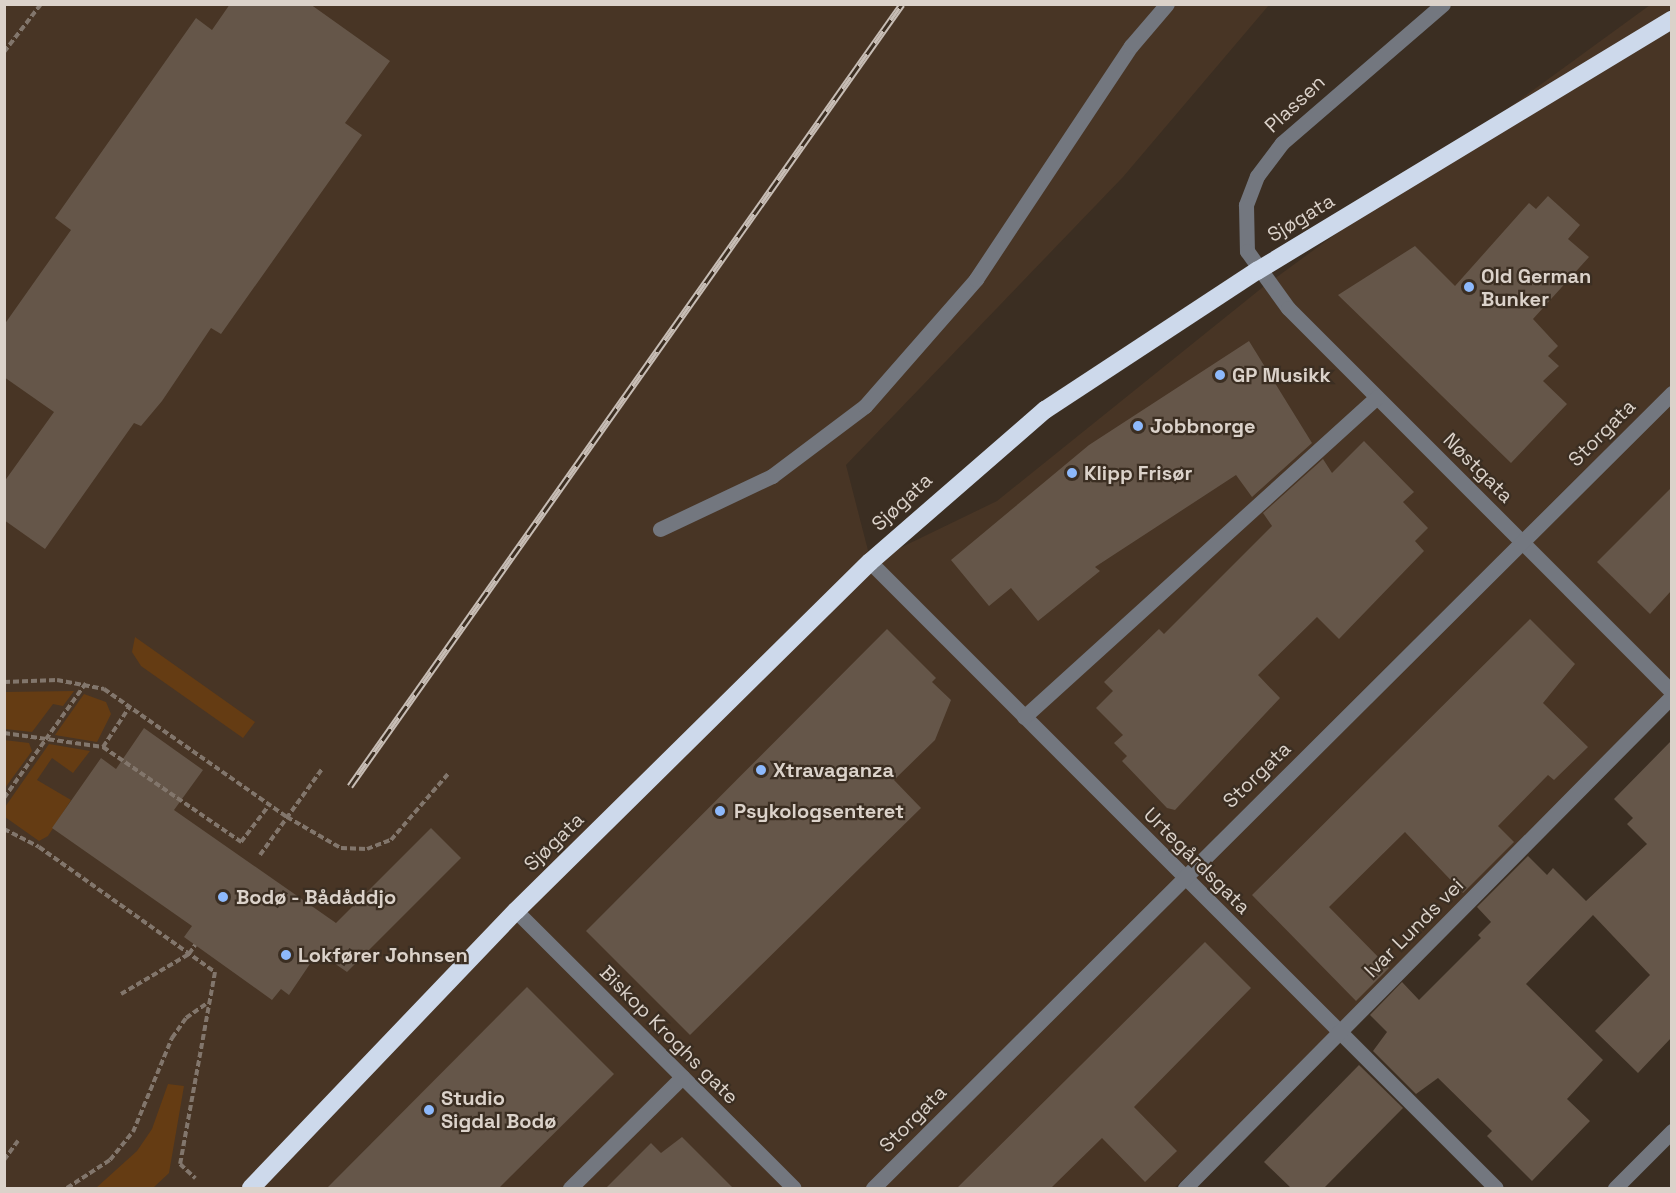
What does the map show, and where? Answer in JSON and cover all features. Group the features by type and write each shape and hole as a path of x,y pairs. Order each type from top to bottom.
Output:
{"highway":[{"name":"Sjøgata","path":"251,1188 276,1158 516,911 870,562 1045,410 1257,271 1671,20"},
{"name":"Sjøgata","path":"236,1188 276,1158"}],"street":[{"path":"660,529 772,476 865,406 976,279 1131,46 1167,4"},
{"name":"Plassen","path":"1257,271 1247,251 1245,231 1246,205 1257,176 1316,110 1443,4"},
{"name":"Nøstgata","path":"1257,271 1377,397 1671,694"},
{"name":"Storgata","path":"873,1188 1671,393"},
{"path":"1024,717 1377,397"},
{"name":"Urtegårdsgata","path":"870,562 1339,1034 1496,1188"},
{"name":"Ivar Lunds vei","path":"1185,1188 1671,694"},
{"name":"Biskop Kroghs gate","path":"516,911 794,1188"},
{"path":"570,1188 682,1077"},
{"path":"1615,1188 1671,1131"}],"path":[{"path":"4,52 41,4"},
{"path":"4,682 86,683 130,706 287,817 341,848 367,849 391,840 448,774"},
{"path":"4,798 86,683"},
{"path":"103,747 130,706"},
{"path":"4,733 103,747 241,842 270,804"},
{"path":"260,855 322,769"},
{"path":"4,829 39,847 215,972 206,1004 180,1164 195,1178"},
{"path":"121,994 189,954 195,945"},
{"path":"68,1188 110,1160 134,1132 172,1038 186,1018 206,1004"},
{"path":"4,1160 18,1141"}],"shaded area":[{"path":"5,5 1269,5 1123,177 846,465 871,562 997,501 1263,287 1650,5 1671,5 1671,690 1339,1034 1174,1188 5,1188"},
{"path":"135,637 255,722 243,738 141,666 132,652"},
{"path":"74,691 63,706 53,704 32,732 5,729 5,692"},
{"path":"84,694 106,702 111,714 97,742 55,735"},
{"path":"4,740 29,743 32,751 5,788"},
{"path":"49,744 90,751 73,773 52,758 37,780 71,800 48,836 39,841 5,817 5,807"},
{"path":"168,1084 184,1086 169,1173 153,1188 96,1188 137,1151 152,1129"}],"building":[{"path":"230,4 310,4 390,61 345,123 362,135 221,334 211,328 162,401 141,426 134,423 45,549 4,520 4,482 54,412 4,377 4,325 71,230 55,218 196,18 212,30"},
{"path":"1548,196 1580,225 1568,239 1589,257 1533,319 1558,346 1548,356 1559,366 1543,381 1567,404 1511,463 1338,295 1415,246 1455,286 1529,203 1536,209"},
{"path":"1249,341 1312,443 1252,497 1236,475 1095,567 1100,571 1038,621 1011,588 989,606 951,560 1089,445"},
{"path":"1364,441 1414,492 1403,502 1428,528 1415,541 1424,551 1339,639 1317,617 1258,675 1280,698 1175,810 1167,808 1122,761 1127,756 1114,743 1123,735 1096,708 1113,691 1104,682 1159,629 1164,634 1272,526 1263,513 1323,459 1332,473"},
{"path":"1671,488 1671,591 1650,614 1597,562"},
{"path":"1530,619 1575,664 1543,703 1588,747 1554,780 1548,775 1498,826 1514,842 1463,893 1405,832 1329,907 1389,968 1356,1001 1252,895"},
{"path":"887,629 936,678 932,682 951,700 935,740 894,780 921,808 690,1035 586,931"},
{"path":"144,728 203,770 174,810 336,923 431,828 461,858 347,972 318,952 289,995 281,989 272,1000 184,937 192,926 52,828 101,758 116,769"},
{"path":"1671,741 1671,1038 1638,1073 1595,1031 1650,975 1593,915 1526,984 1603,1060 1567,1099 1590,1121 1532,1181 1487,1136 1492,1131 1438,1078 1416,1094 1373,1051 1387,1032 1370,1015 1402,982 1419,1000 1481,938 1478,935 1491,922 1477,907 1528,856 1547,875 1553,868 1586,901 1647,844 1627,824 1633,818 1614,799"},
{"path":"1205,942 1251,988 1134,1107 1177,1151 1145,1182 1102,1138 1051,1188 957,1188"},
{"path":"527,987 614,1074 499,1188 327,1188"},
{"path":"1359,1065 1403,1108 1324,1188 1291,1188 1264,1162"},
{"path":"682,1137 733,1188 606,1188 651,1143 661,1153"}],"railway":[{"path":"350,786 902,4"}],"place":[{"name":"Old German Bunker","path":"1469,287"},
{"name":"GP Musikk","path":"1220,375"},
{"name":"Jobbnorge","path":"1138,426"},
{"name":"Klipp Frisør","path":"1072,473"},
{"name":"Xtravaganza","path":"761,770"},
{"name":"Psykologsenteret","path":"720,811"},
{"name":"Bodø - Bådåddjo","path":"223,897"},
{"name":"Lokfører Johnsen","path":"286,955"},
{"name":"Studio Sigdal Bodø","path":"429,1110"}]}
